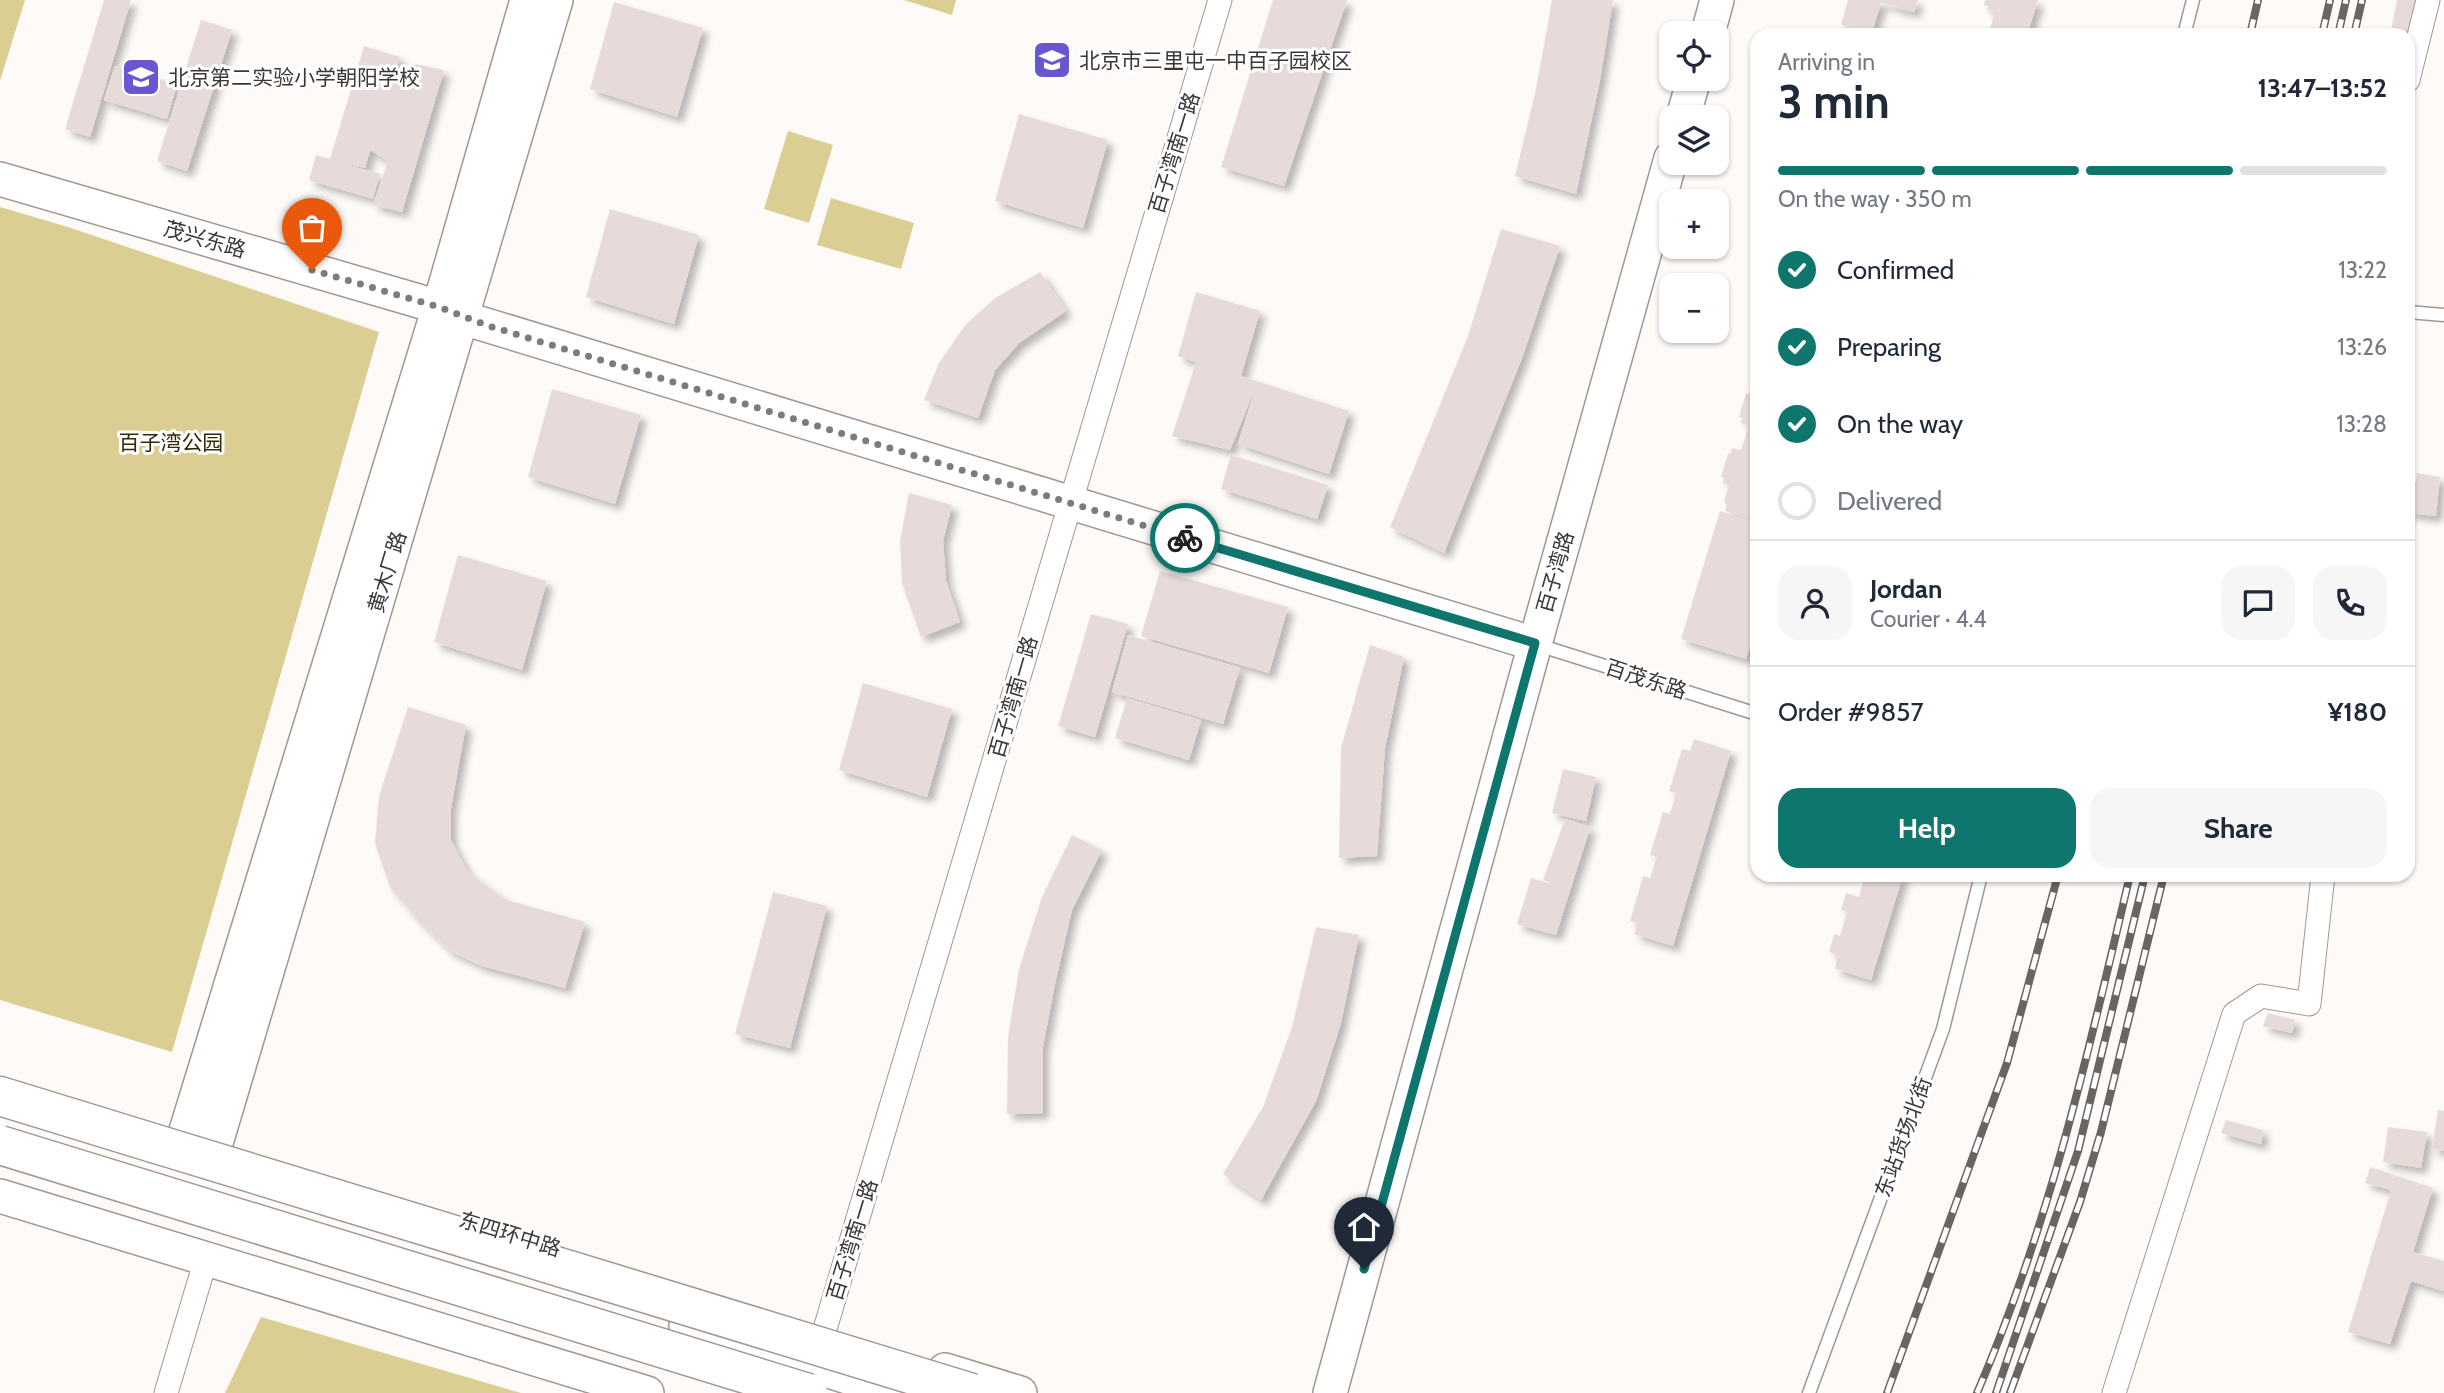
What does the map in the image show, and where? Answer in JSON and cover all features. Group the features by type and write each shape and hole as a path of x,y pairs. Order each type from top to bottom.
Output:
{"highway":[{"name":"东四环中路","path":"0,1096 972,1393"},
{"name":"东四环中路","path":"0,1145 809,1384"}],"street":[{"path":"451,312 527,0"},
{"name":"黄木厂路","path":"201,1138 451,312 556,0"},
{"name":"百子湾南一路","path":"809,1384 1220,0"},
{"path":"1711,21 1717,0"},
{"path":"2415,52 2428,0"},
{"name":"百子湾路","path":"1330,1393 1666,175"},
{"name":"茂兴东路","path":"0,178 451,312 1070,504 1535,643"},
{"path":"2114,1393 2234,1014 2261,996 2309,1004 2322,882"},
{"name":"东四环中路","path":"0,1077 1020,1393"},
{"name":"东四环中路","path":"0,1110 809,1384 897,1393"},
{"path":"0,1158 762,1393"},
{"path":"0,1196 647,1393"},
{"path":"166,1393 206,1259"}],"lane":[{"path":"2186,28 2193,0"},
{"path":"2415,313 2444,315"},
{"name":"百茂东路","path":"1535,643 1750,712"},
{"name":"东站货场北街","path":"1809,1393 1943,1029 1978,882"}],"green space":[{"path":"0,0 25,0 0,81"},
{"path":"904,0 956,0 952,15"},
{"path":"788,131 833,145 809,223 764,209"},
{"path":"831,198 914,223 901,269 817,245"},
{"name":"百子湾公园","path":"0,207 68,227 379,332 172,1052 0,1000"},
{"path":"261,1317 521,1393 225,1393"}],"building":[{"path":"104,0 131,0 90,137 65,129"},
{"path":"1273,0 1347,0 1284,186 1221,167"},
{"path":"1552,0 1613,0 1600,80 1576,194 1515,176 1536,89"},
{"path":"1848,0 1918,0 1914,12 1881,3 1873,28 1841,25"},
{"path":"1985,0 2038,0 2029,28 1990,28 1995,12 1987,10 1988,6 1984,5"},
{"path":"2397,0 2416,0 2410,28 2391,28"},
{"path":"614,2 703,28 677,117 590,89"},
{"path":"201,20 232,30 187,171 157,161"},
{"path":"364,46 400,57 391,79 410,78 415,64 444,70 402,212 373,205 388,161 370,150 365,168 335,161 380,174 373,199 309,180 316,155 330,159"},
{"path":"115,66 177,84 167,119 104,100"},
{"path":"1019,114 1108,140 1083,228 995,201"},
{"path":"610,209 699,235 674,324 586,297"},
{"path":"1501,229 1560,246 1522,358 1444,553 1390,527 1468,336"},
{"path":"1040,272 1066,311 1019,343 995,370 978,418 924,400 939,363 966,324 995,298"},
{"path":"1196,292 1260,311 1241,376 1349,411 1329,474 1238,444 1256,386 1230,450 1172,436 1196,362 1178,356"},
{"path":"552,389 641,415 615,504 528,477"},
{"path":"1750,390 1750,519 1725,511 1727,505 1724,502 1729,485 1723,483 1724,478 1721,477 1728,453 1730,454 1732,448 1741,450 1749,425 1741,423 1743,418 1739,417 1746,393 1749,394"},
{"path":"1231,455 1328,485 1317,519 1221,489"},
{"path":"2417,473 2440,477 2436,516 2415,514"},
{"path":"909,493 952,505 943,541 946,581 960,622 921,637 902,583 900,541"},
{"path":"1720,511 1750,520 1750,647 1746,659 1681,639"},
{"path":"458,555 547,581 522,670 434,642"},
{"path":"1160,571 1288,607 1269,673 1141,636"},
{"path":"1091,614 1128,624 1095,737 1058,726"},
{"path":"1128,635 1240,668 1223,724 1112,692"},
{"path":"1370,645 1404,657 1385,748 1377,856 1339,858 1341,748"},
{"path":"863,683 952,709 927,797 839,770"},
{"path":"1127,698 1201,720 1189,760 1115,738"},
{"path":"408,707 466,725 451,808 451,840 467,871 504,899 585,922 565,988 482,966 450,951 417,919 390,887 375,843 379,796"},
{"path":"1694,739 1731,751 1673,946 1634,934 1638,923 1630,921 1643,876 1650,878 1657,857 1650,855 1663,812 1670,814 1676,793 1669,791 1682,749 1690,751"},
{"path":"1563,769 1596,777 1586,821 1552,813"},
{"path":"1565,819 1590,828 1556,935 1517,924 1531,878 1559,886 1543,880"},
{"path":"1072,835 1102,850 1072,910 1055,984 1043,1047 1043,1113 1007,1114 1008,1037 1019,969 1042,897"},
{"path":"1863,882 1901,882 1871,980 1835,969 1838,955 1829,952 1834,934 1840,936 1847,912 1841,910 1846,893 1859,897"},
{"path":"773,892 827,906 790,1048 735,1034"},
{"path":"1316,927 1359,935 1341,1023 1316,1101 1261,1200 1223,1174 1263,1107 1292,1027"},
{"path":"2268,1013 2295,1020 2292,1033 2263,1026"},
{"path":"2438,1110 2444,1111 2444,1151 2432,1149"},
{"path":"2226,1120 2263,1130 2261,1144 2221,1133"},
{"path":"2388,1127 2427,1132 2421,1168 2383,1162"},
{"path":"2370,1167 2433,1188 2413,1252 2444,1261 2444,1291 2411,1281 2390,1344 2348,1332 2391,1190 2365,1183"}],"railway":[{"path":"2252,28 2258,0"},
{"path":"2324,28 2330,0"},
{"path":"2340,28 2346,0"},
{"path":"2356,28 2362,0"},
{"path":"1887,1393 2007,1063 2056,882"},
{"path":"1977,1393 2026,1267 2046,1203 2083,1072 2128,882"},
{"path":"1996,1393 2078,1151 2143,882"},
{"path":"2010,1393 2080,1202 2101,1132 2162,882"}],"way so far":[{"path":"312,270 1185,538"}],"place":[{"name":"北京市三里屯一中百子园校区","path":"1052,60"},
{"name":"北京第二实验小学朝阳学校","path":"141,77"}],"route":[{"path":"1185,538 1535,643 1364,1269"}]}
